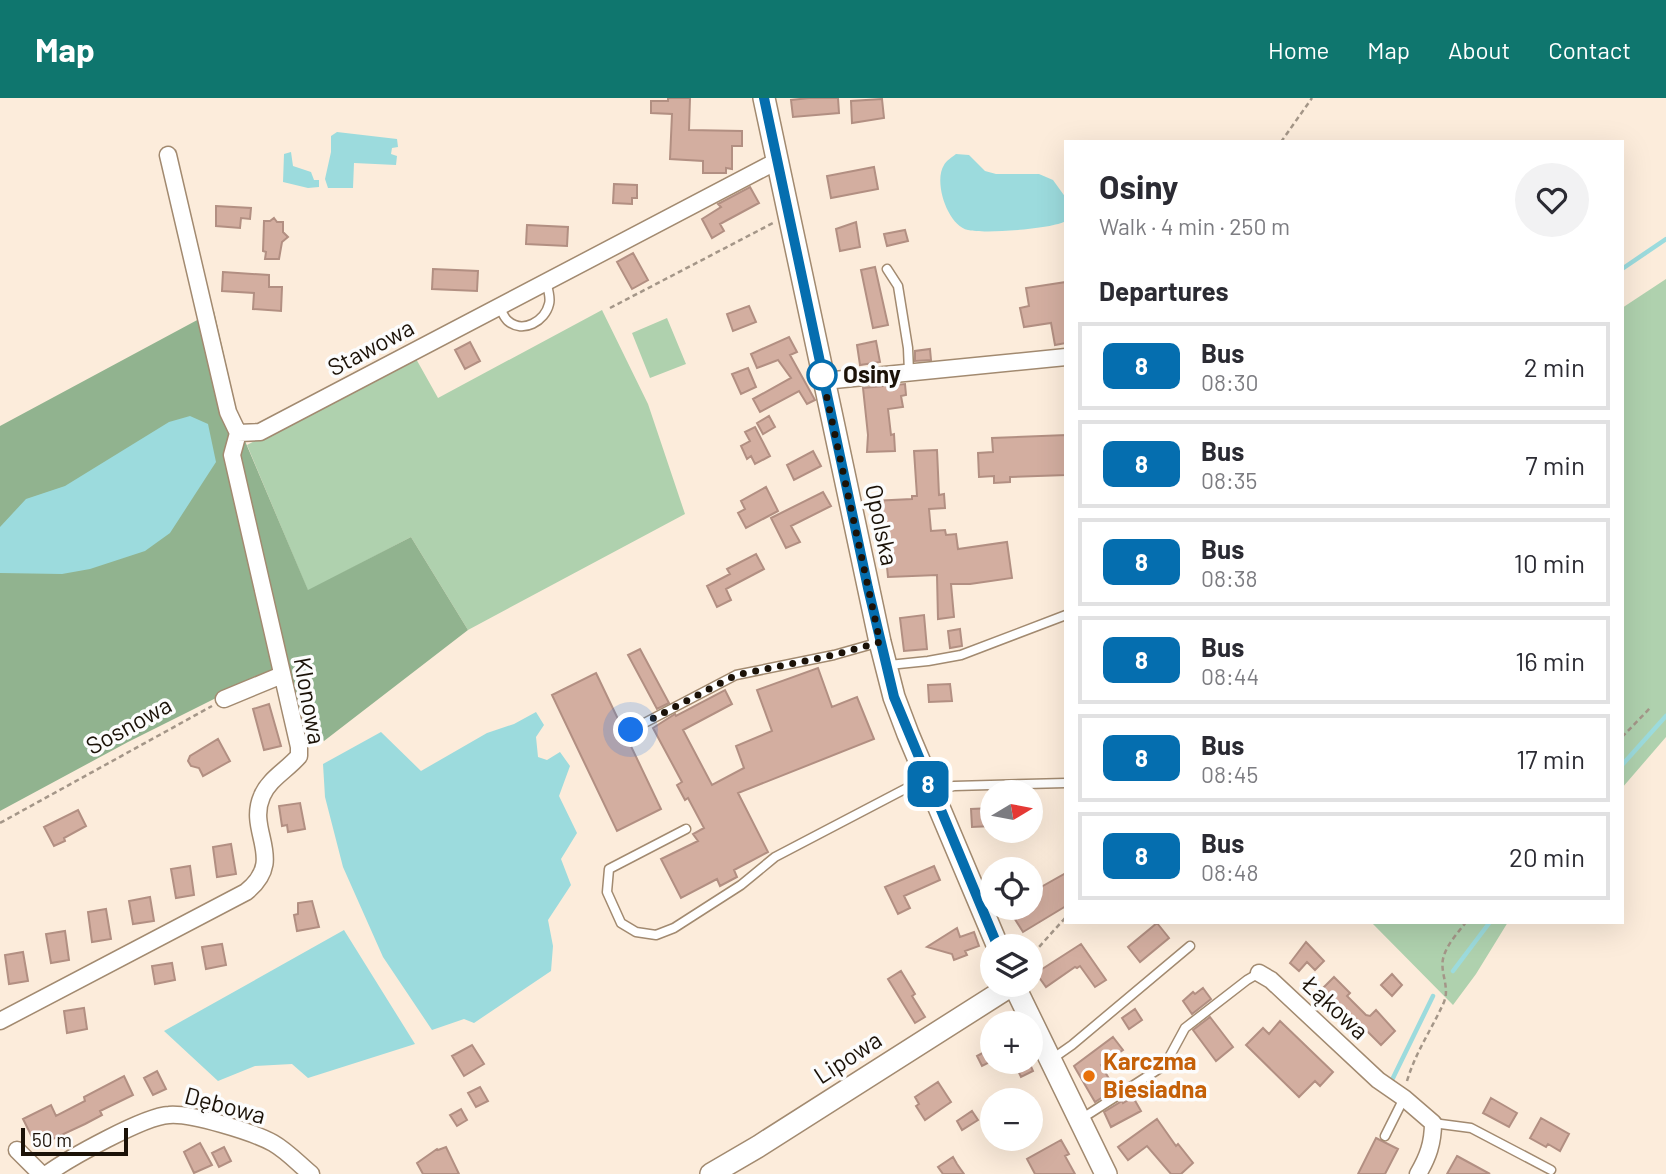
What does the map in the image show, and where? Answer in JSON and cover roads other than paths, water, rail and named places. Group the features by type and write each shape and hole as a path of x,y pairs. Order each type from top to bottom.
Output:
{"street":[{"name":"Opolska","path":"764,98 894,697 992,934"},
{"path":"168,155 228,412 238,433"},
{"name":"Stawowa","path":"238,433 260,432 777,160"},
{"path":"824,381 1064,357"},
{"name":"Klonowa","path":"0,1021 246,892 257,883 264,872 265,857 258,813 260,799 276,777 299,756 299,747 232,455 238,433"},
{"path":"225,699 282,674"},
{"name":"Łąkowa","path":"1259,973 1271,980 1378,1080 1433,1123"},
{"name":"Lipowa","path":"711,1174 760,1146 990,997"},
{"path":"1019,997 1106,1174"},
{"name":"Dębowa","path":"47,1174 62,1163 137,1125 166,1115 191,1117 261,1138 280,1148 311,1174"},
{"path":"1418,1174 1429,1156 1433,1123"},
{"path":"17,1150 41,1174"}],"lane":[{"path":"887,269 898,286 909,372"},
{"path":"499,307 507,321 517,326 531,326 544,316 551,302 546,282"},
{"path":"886,666 928,662 961,654 1064,616"},
{"path":"631,730 736,675 834,655 880,642"},
{"path":"685,829 608,869 607,892 621,923 636,932 656,934 674,928 741,885 775,857 929,785 1064,783"},
{"path":"1049,1061 1072,1045 1190,946"},
{"path":"1079,1121 1165,1065 1185,1028 1259,973"},
{"path":"1385,1136 1404,1098"},
{"path":"1433,1123 1471,1128 1551,1170"}],"water":[{"path":"337,132 397,139 398,147 392,148 391,154 397,156 396,165 354,163 353,188 328,188 325,179 331,152 331,136"},
{"path":"291,152 293,166 311,172 314,180 319,180 319,187 308,188 283,182 284,154"},
{"path":"956,154 969,155 985,171 996,174 1039,174 1053,180 1064,195 1064,222 1003,231 977,231 961,227 954,221 941,192 941,173"},
{"path":"190,416 208,424 216,462 170,533 145,551 90,569 62,574 0,573 0,527 26,499 65,486 169,422"},
{"path":"536,712 544,725 536,737 538,757 547,760 560,752 570,766 559,796 577,833 561,859 571,885 548,920 553,946 551,971 474,1023 464,1019 432,1030 383,957 343,867 325,797 323,764 381,732 421,771 487,733 514,724"},
{"path":"344,930 415,1044 308,1078 292,1064 255,1066 218,1081 164,1031"}],"waterway":[{"path":"1624,268 1666,239"},
{"path":"1624,763 1666,716"},
{"path":"1453,971 1488,924"},
{"path":"1392,1080 1433,996"}],"place":[{"name":"Osiny","path":"822,375"},
{"name":"Karczma Biesiadna","path":"1089,1076"}]}
